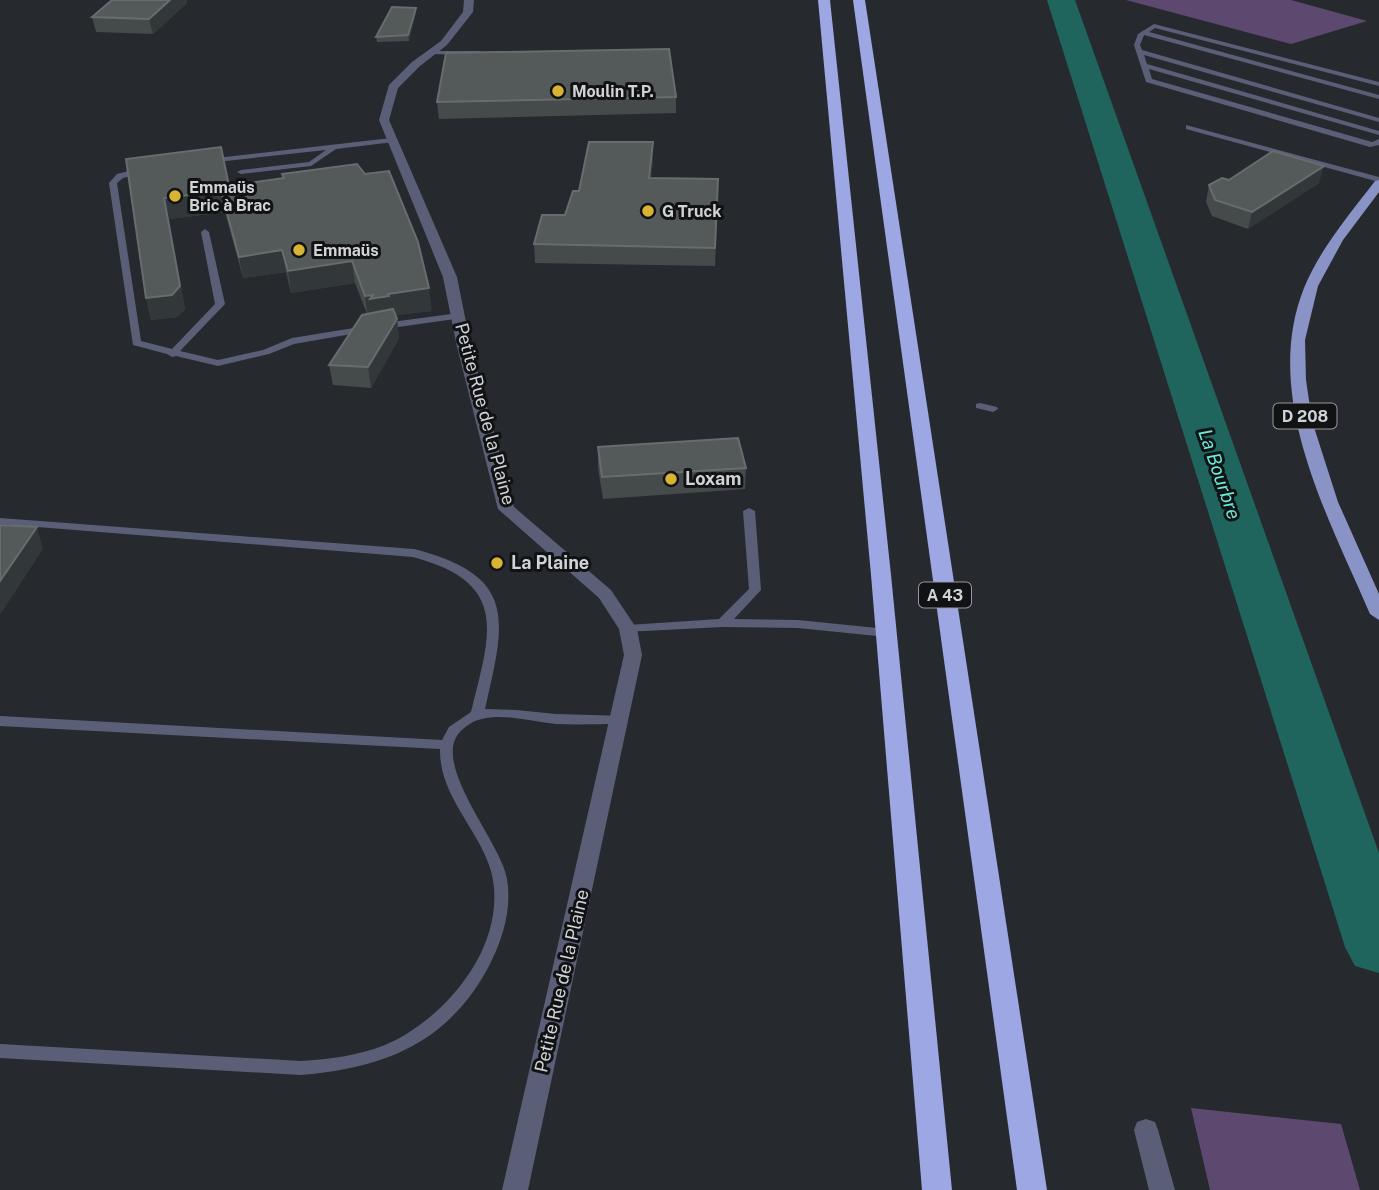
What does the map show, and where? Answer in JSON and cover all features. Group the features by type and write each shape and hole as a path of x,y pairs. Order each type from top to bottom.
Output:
{"highway":[{"path":"824,0 887,633 937,1190"},
{"name":"A 43","path":"859,0 1032,1190"}],"main road":[{"name":"D 208","path":"1379,182 1322,267 1306,300 1296,339 1300,395 1313,455 1379,614"},
{"name":"D 208","path":"1352,219 1379,201"}],"street":[{"name":"Petite Rue de la Plaine","path":"470,0 467,12 444,44 416,64 393,87 384,120 450,277 506,509 605,594 628,629 633,655 515,1190"},
{"path":"1146,1130 1162,1190"}],"lane":[{"path":"1379,84 1154,26 1140,35 1138,46 1149,80 1373,145 1379,141"},
{"path":"1144,33 1379,97"},
{"path":"1140,52 1379,120"},
{"path":"431,53 487,53"},
{"path":"1144,65 1379,134"},
{"path":"1189,127 1379,182"},
{"path":"191,163 391,140"},
{"path":"241,172 311,164 335,146"},
{"path":"152,168 120,176 113,183 136,343 218,363 266,352 292,341 415,320 459,316"},
{"path":"173,354 220,304 205,232"},
{"path":"980,406 993,409"},
{"path":"723,623 755,590 749,511"},
{"path":"0,521 414,553 439,559 476,584 490,602 495,629 477,715"},
{"path":"628,629 723,623 798,624 887,633"},
{"path":"0,1051 301,1069 330,1067 371,1059 409,1042 461,1000 481,967 496,935 498,922 501,896 498,870 460,799 447,760 446,745 453,731 477,715 620,719"},
{"path":"0,721 446,745"}],"shaded area":[{"path":"1126,0 1291,0 1367,21 1291,44"},
{"path":"1191,1108 1341,1124 1360,1190 1210,1190"}],"building":[{"path":"112,0 170,0 149,19 92,17"},
{"path":"392,7 416,8 408,35 376,37"},
{"name":"Moulin T.P.","path":"669,49 676,97 437,102 446,53"},
{"name":"G Truck","path":"589,142 653,142 649,178 718,179 715,248 534,244 542,215 565,215 573,191 579,191"},
{"path":"221,147 229,186 284,178 282,174 357,164 365,174 389,171 418,242 429,288 370,299 373,295 365,296 352,261 288,271 282,250 239,257 221,191 164,198 180,286 172,295 146,298 126,159"},
{"path":"1273,151 1324,166 1252,212 1215,200 1209,185 1222,178 1229,180"},
{"path":"393,309 397,319 368,367 329,365 362,315"},
{"path":"738,438 746,468 602,477 598,447"},
{"path":"0,525 37,527 0,581"}],"waterway":[{"name":"La Bourbre","path":"1061,0 1379,947"}],"place":[{"name":"Moulin T.P.","path":"558,91"},
{"name":"Emmaüs Bric à Brac","path":"175,196"},
{"name":"G Truck","path":"648,211"},
{"name":"Emmaüs","path":"299,250"},
{"name":"Loxam","path":"671,479"},
{"name":"La Plaine","path":"497,563"}]}
